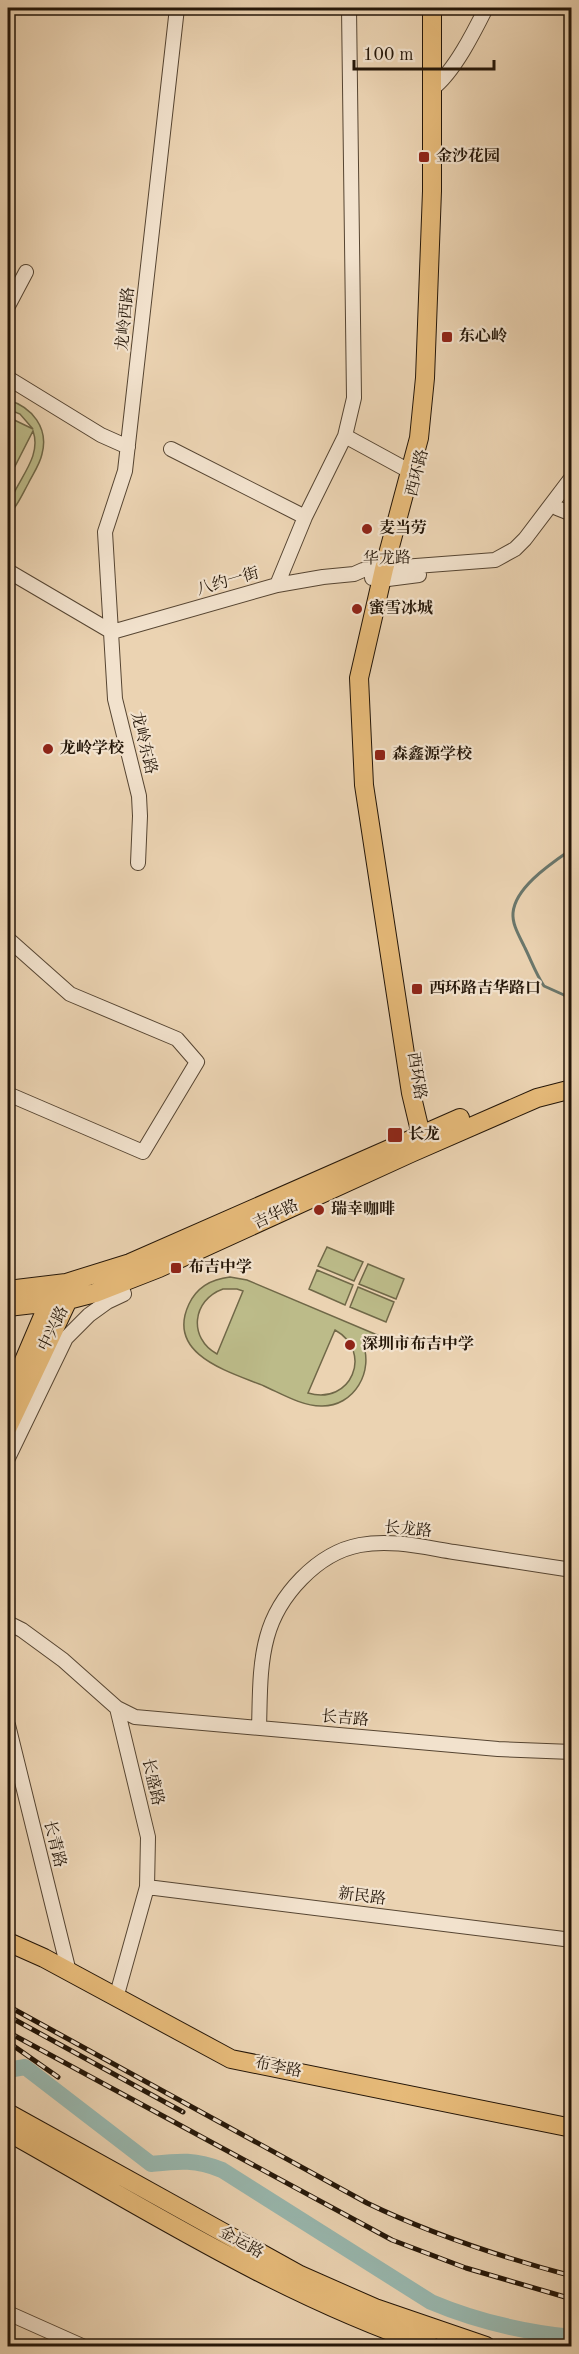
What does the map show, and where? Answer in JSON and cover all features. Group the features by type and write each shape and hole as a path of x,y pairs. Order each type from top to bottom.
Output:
{"main road":[{"name":"西环路","path":"386,573 408,511 426,440 432,380 438,84 432,8"},
{"name":"西环路","path":"426,1137 388,901 367,706 368,678 386,573 419,438 425,378 442,8"},
{"name":"吉华路","path":"8,1290 95,1293 159,1268 426,1137 541,1084 572,1077"},
{"name":"吉华路","path":"67,1291 426,1137 537,1098 572,1089"},
{"name":"中兴路","path":"8,1427 49,1302 67,1291"},
{"name":"中兴路","path":"8,1398 26,1373 67,1291"},
{"path":"8,1307 49,1302"},
{"name":"布李路","path":"8,1942 231,2059 572,2128"},
{"name":"金运路","path":"8,2113 300,2275 375,2308 486,2346"},
{"name":"金运路","path":"8,2132 292,2290 368,2324 431,2346"}],"street":[{"name":"龙岭西路","path":"112,632 105,532 125,471 177,8"},
{"path":"277,585 305,517 345,436 354,398 350,8"},
{"path":"438,84 472,36 486,8"},
{"path":"8,306 26,272"},
{"path":"8,378 101,435 128,447"},
{"path":"345,436 411,472"},
{"path":"171,449 305,517"},
{"name":"华龙路","path":"354,574 361,579 386,573 484,562 506,555 525,539 572,477"},
{"name":"华龙路","path":"386,573 483,570 502,566 531,543 572,489"},
{"path":"557,508 572,514"},
{"path":"8,571 112,632"},
{"name":"八约一街","path":"112,632 277,585 354,574"},
{"name":"龙岭东路","path":"112,632 115,699 139,795 138,862"},
{"path":"8,939 70,994 177,1040 197,1062 143,1152 8,1094"},
{"path":"8,1458 66,1338 89,1315 107,1302 124,1294 120,1283"},
{"name":"长龙路","path":"259,1728 262,1661 267,1636 284,1600 306,1574 327,1558 358,1545 391,1542 572,1570"},
{"path":"8,1623 22,1630 63,1660 117,1708"},
{"name":"长吉路","path":"117,1708 135,1717 498,1749 572,1752"},
{"name":"长盛路","path":"116,1998 147,1887 148,1836 117,1708"},
{"name":"长青路","path":"8,1725 69,1972"},
{"name":"新民路","path":"147,1887 572,1940"},
{"path":"8,2313 81,2346"}],"shaded area":[{"path":"8,400 17,403 37,420 41,427 44,445 38,465 19,501 8,516 13,495 30,464 35,442 33,431 8,480 8,417 33,429 20,414 8,409"},
{"path":"327,1247 363,1262 354,1281 318,1266"},
{"path":"368,1264 404,1279 396,1299 359,1284"},
{"path":"317,1270 353,1285 345,1305 309,1289"},
{"path":"223,1278 247,1280 382,1337 378,1347 362,1341 366,1364 359,1385 352,1394 333,1405 307,1404 219,1367 193,1349 186,1336 184,1322 189,1304 201,1289","holes":["223,1289 243,1291 217,1354 201,1339 198,1320 205,1302 213,1294","335,1330 347,1340 353,1351 355,1363 352,1375 346,1385 336,1392 323,1395 308,1393"]},
{"path":"358,1287 394,1302 386,1322 350,1307"}],"waterway":[{"path":"572,849 527,885 515,903 513,913 517,931 544,986 572,1001"},
{"path":"8,2070 25,2067 151,2164 187,2162 222,2170 431,2302 500,2325 572,2337"}],"railway":[{"path":"8,2006 367,2203 468,2244 572,2276"},
{"path":"8,2016 183,2112"},
{"path":"8,2032 392,2240 466,2268 572,2299"},
{"path":"8,2042 58,2077"}],"place":[{"name":"金沙花园","path":"424,157"},
{"name":"东心岭","path":"447,337"},
{"name":"麦当劳","path":"367,529"},
{"name":"蜜雪冰城","path":"357,609"},
{"name":"龙岭学校","path":"48,749"},
{"name":"森鑫源学校","path":"380,755"},
{"name":"西环路吉华路口","path":"417,989"},
{"name":"长龙","path":"395,1135"},
{"name":"瑞幸咖啡","path":"319,1210"},
{"name":"布吉中学","path":"176,1268"},
{"name":"深圳市布吉中学","path":"350,1345"}]}
